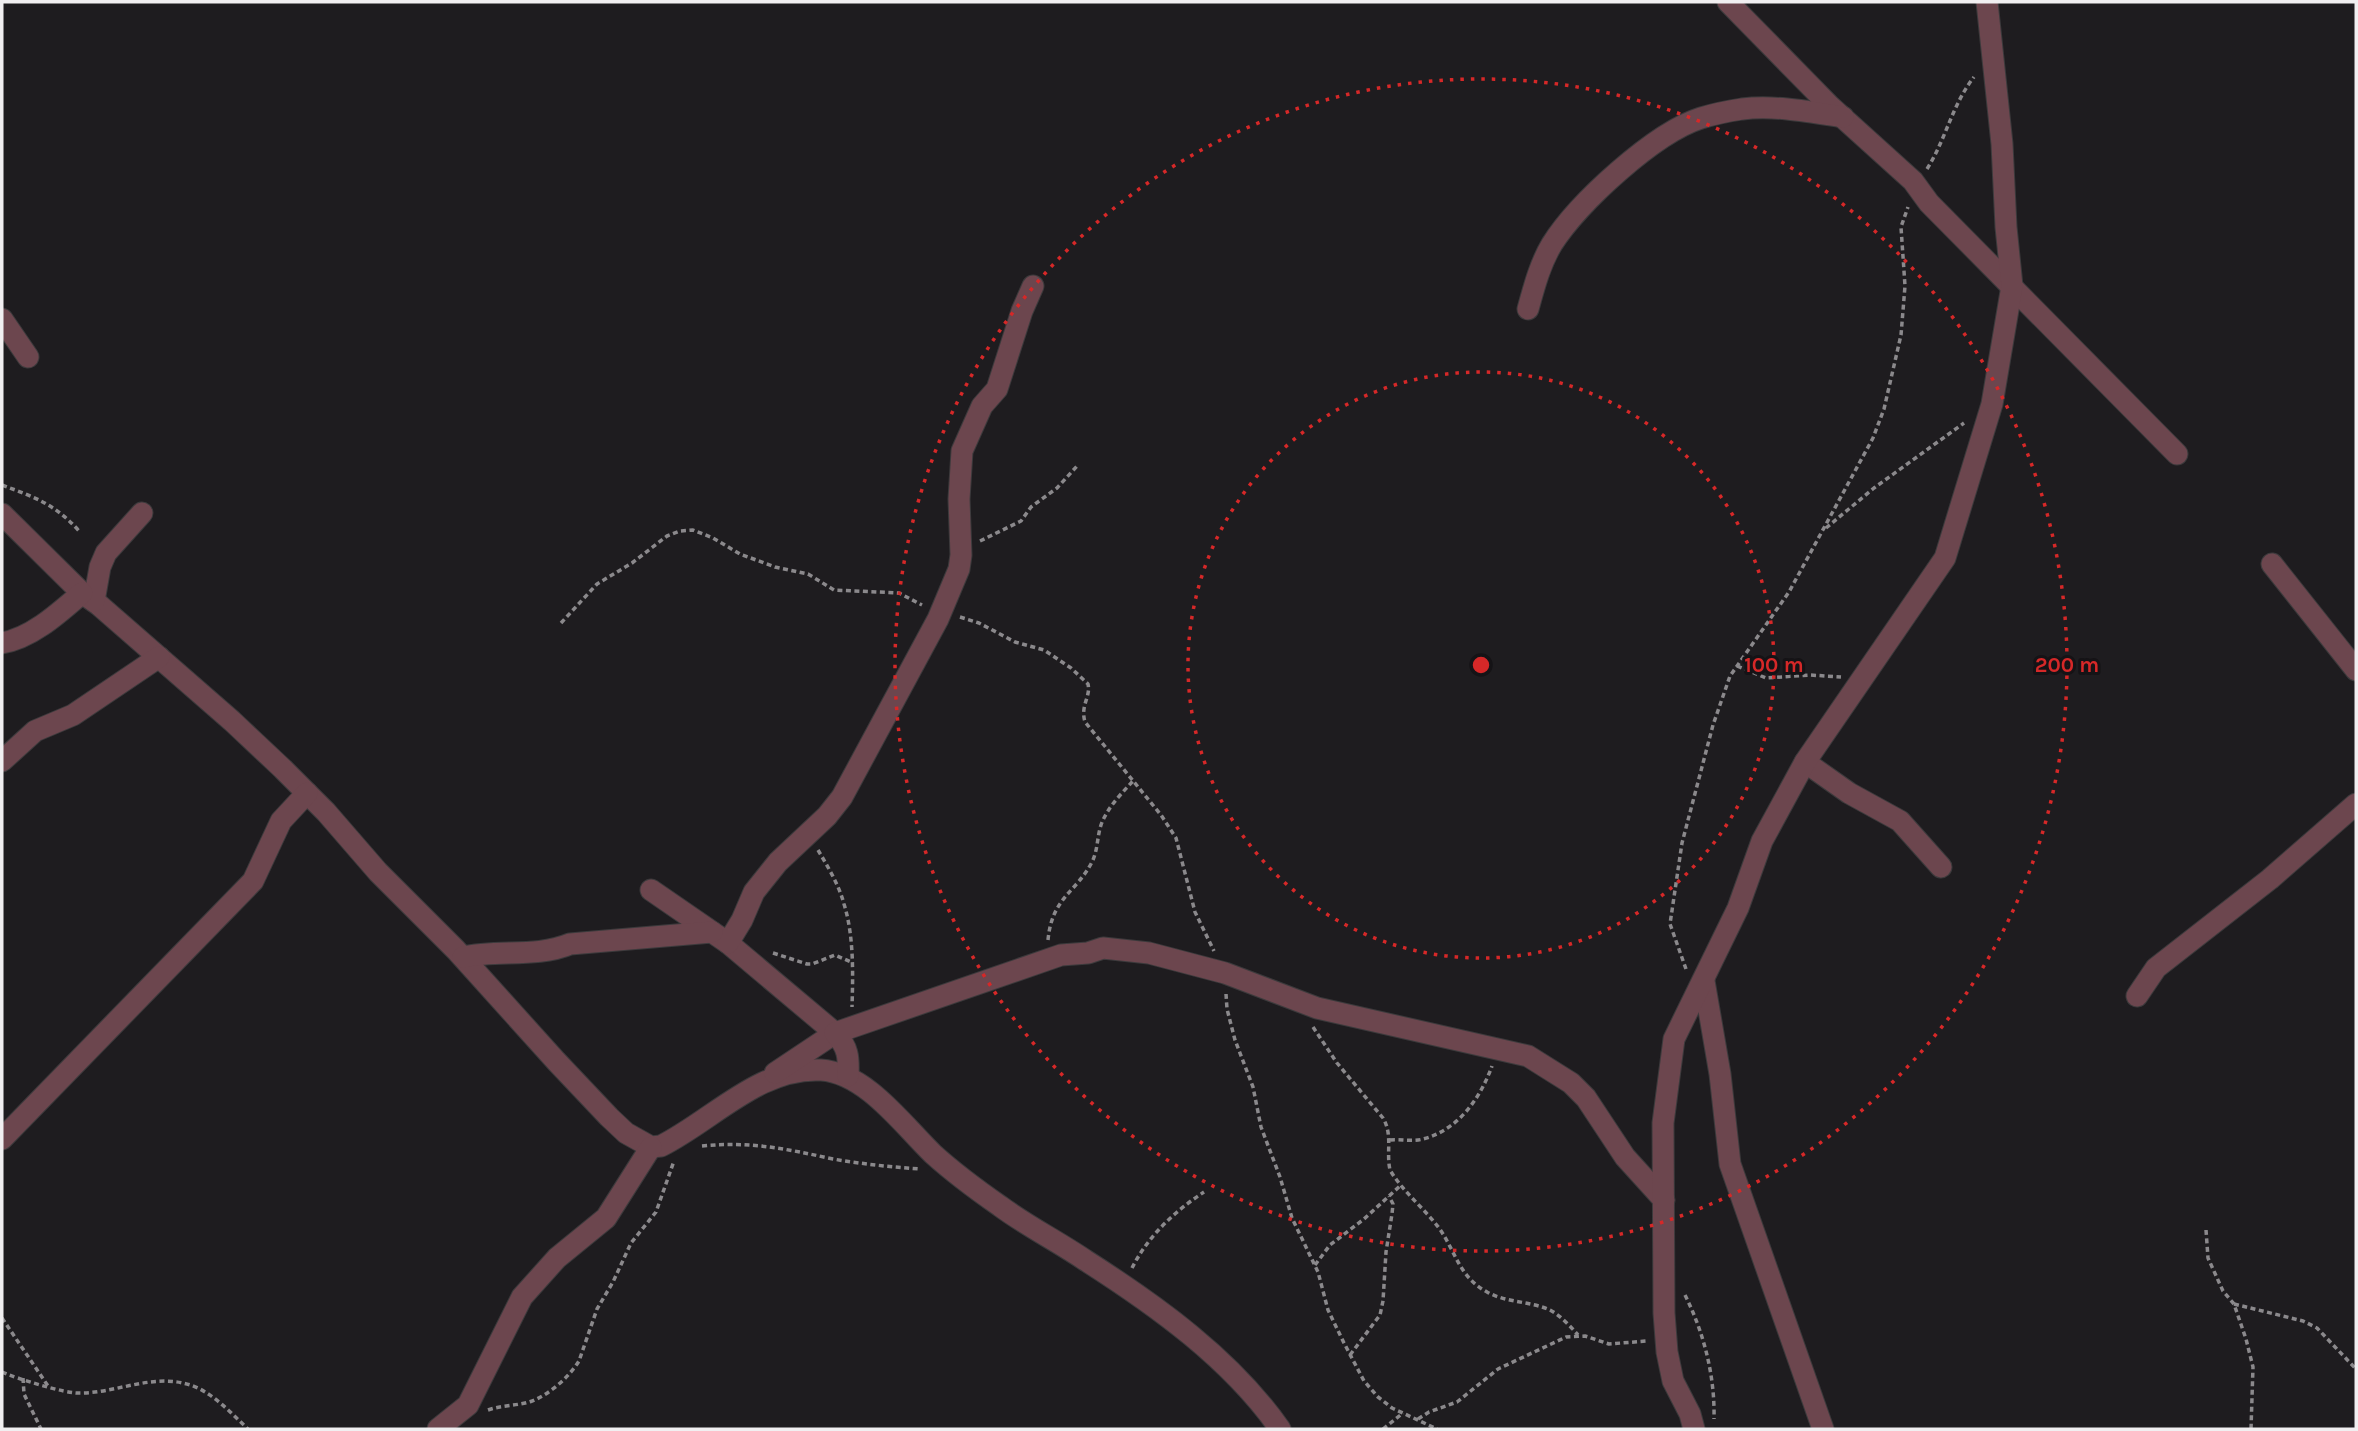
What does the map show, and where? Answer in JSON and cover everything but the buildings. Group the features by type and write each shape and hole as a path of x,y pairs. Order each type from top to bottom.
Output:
{"street":[{"path":"1728,2 1917,187 1929,203 2177,454"},
{"path":"1694,1429 1690,1414 1673,1381 1666,1338 1663,1123 1675,1039 1738,908 1762,841 1805,762 1945,558 1992,404 2012,286 2002,144 1987,2"},
{"path":"1528,309 1539,272 1552,245 1572,218 1609,180 1667,135 1699,118 1745,109 1793,109 1843,117"},
{"path":"728,944 754,892 778,862 827,816 842,797 939,617 959,569 962,451 982,406 997,389 1033,286"},
{"path":"2,319 28,357"},
{"path":"2,643 10,642 88,597 106,553 142,513"},
{"path":"2,514 88,597 232,721 307,793 610,1117 626,1133 651,1147 661,1146 678,1136 844,1030 1049,959 1103,948 1149,953 1225,973 1317,1009 1528,1056 1571,1083 1586,1098 1625,1157 1664,1199"},
{"path":"2272,564 2356,670"},
{"path":"2,761 35,731 73,715 159,657"},
{"path":"1805,762 1849,793 1900,821 1941,867"},
{"path":"2,1139 253,881 281,821 307,793"},
{"path":"2137,996 2156,968 2270,878 2356,804"},
{"path":"651,890 844,1030 849,1059 848,1076"},
{"path":"463,957 481,953 541,952 570,944 728,944"},
{"path":"1700,989 1720,1074 1730,1164 1823,1429"},
{"path":"756,1086 779,1076 806,1070 822,1070 848,1076 885,1105 951,1169 1002,1207 1123,1285 1205,1348 1243,1383 1280,1429"},
{"path":"438,1429 468,1405 523,1297 557,1258 606,1218 651,1147"}],"path":[{"path":"1700,989 1670,924 1690,808 1722,697 1737,666 1789,592 1873,438 1884,408 1901,335 1905,266 1901,244 1906,211 1935,156 1962,92 1993,56"},
{"path":"1824,530 1931,446 1992,404"},
{"path":"961,539 983,541 999,530 1017,524 1031,507 1057,488 1078,465"},
{"path":"2,485 45,501 67,517 79,531"},
{"path":"561,623 597,584 632,563 667,536 693,530 713,538 728,549 775,567 808,575 834,590 888,592 912,598 939,617 967,619 1015,642 1044,650 1079,675 1090,687 1083,703 1085,722 1176,838 1195,912 1225,973 1227,1009 1237,1047 1253,1087 1261,1127 1292,1217 1315,1265 1328,1310 1364,1381 1378,1398 1392,1408 1437,1429"},
{"path":"1737,666 1766,678 1810,675 1846,678"},
{"path":"1049,959 1049,930 1057,908 1087,870 1094,858 1107,814 1133,781"},
{"path":"807,834 833,877 845,906 849,926 852,962 844,1030"},
{"path":"728,944 812,964 835,955 852,962"},
{"path":"1310,1023 1337,1063 1383,1118 1389,1128 1390,1170 1437,1226 1458,1265 1486,1292 1550,1310 1578,1335"},
{"path":"1390,1140 1420,1140 1461,1118 1485,1084 1496,1048"},
{"path":"484,1412 533,1401 566,1378 575,1368 597,1309 631,1243 656,1212 674,1161 678,1136"},
{"path":"700,1146 768,1146 890,1167 951,1169"},
{"path":"1315,1265 1330,1245 1401,1185"},
{"path":"1123,1285 1155,1234 1174,1214 1204,1192"},
{"path":"1350,1356 1380,1315 1392,1214 1389,1196"},
{"path":"2206,1230 2208,1258 2223,1291 2234,1304 2246,1339 2252,1367 2252,1429"},
{"path":"1683,1291 1696,1318 1713,1377 1712,1429"},
{"path":"2234,1304 2303,1321 2317,1328 2356,1369"},
{"path":"2,1318 48,1386"},
{"path":"1418,1419 1466,1396 1506,1364 1566,1337 1578,1335 1609,1344 1666,1338"},
{"path":"2,1372 77,1394 143,1382 175,1382 197,1388 216,1399 248,1429"},
{"path":"23,1378 24,1394 41,1429"},
{"path":"1383,1429 1404,1412"}]}
